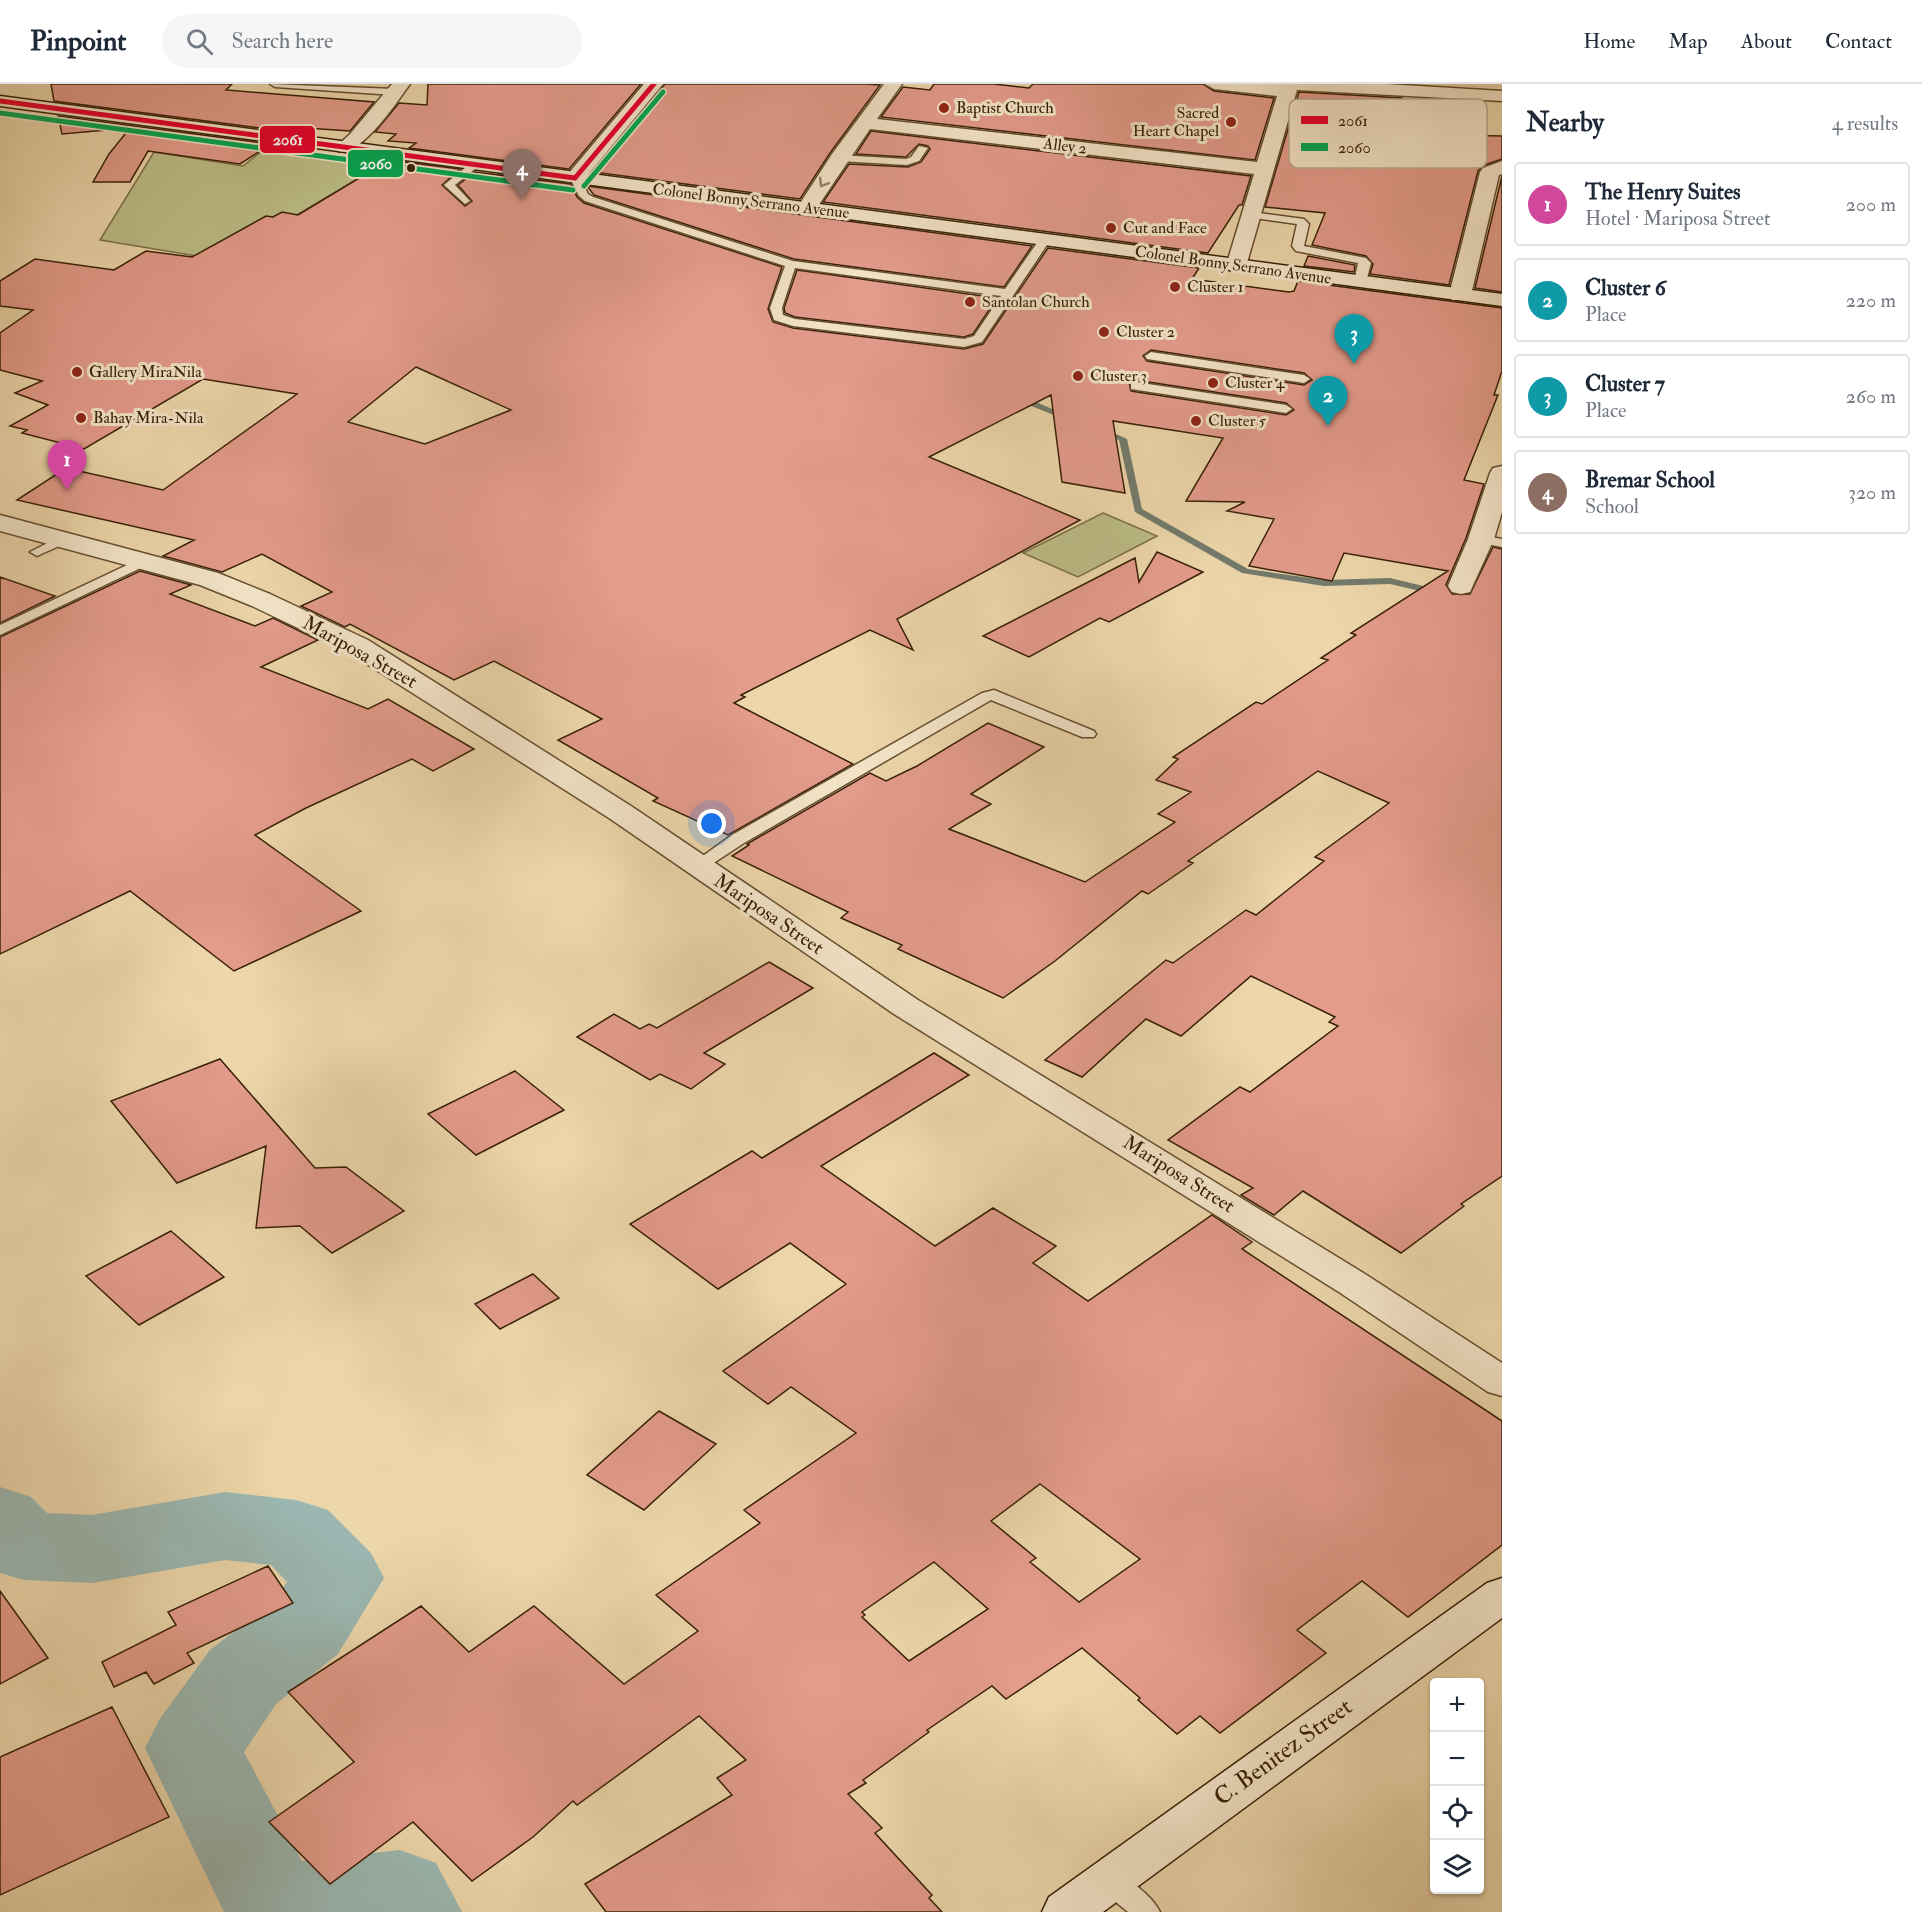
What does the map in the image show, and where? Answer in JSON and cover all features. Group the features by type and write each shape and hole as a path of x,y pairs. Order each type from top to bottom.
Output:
{"street":[{"path":"575,178 654,84"},
{"path":"807,208 839,158 893,84"},
{"path":"1214,84 1502,96"},
{"path":"345,147 357,138 397,88"},
{"path":"1236,266 1288,88"},
{"name":"Colonel Bonny Serrano Avenue","path":"0,101 1502,300"},
{"name":"Alley 2","path":"865,123 1265,169"},
{"path":"1460,295 1492,213 1490,172 1502,167"},
{"path":"1461,586 1492,541 1502,473"},
{"name":"Mariposa Street","path":"0,523 50,545 144,561 209,579 261,600 358,646 620,812 906,1007 1313,1258 1502,1382"},
{"name":"C. Benitez Street","path":"1066,1912 1419,1653 1502,1595"}],"lane":[{"path":"275,84 397,88"},
{"path":"839,158 907,162 915,159 923,148"},
{"path":"465,201 449,185 475,165"},
{"path":"575,178 584,196 589,199 791,264 1007,293"},
{"path":"1251,215 1300,220 1303,224 1298,246 1300,249 1362,260 1365,262 1359,282"},
{"path":"791,264 776,308 778,316 793,322 964,344 978,339 1045,239"},
{"path":"1151,356 1304,379"},
{"path":"1134,386 1286,409"},
{"path":"0,631 144,561"},
{"path":"697,866 738,839 987,696 994,695 1088,734"},
{"path":"1108,1880 1147,1912"}],"green space":[{"path":"268,146 381,165 221,260 100,240 154,152 243,166"},
{"path":"1103,513 1157,536 1078,577 1023,553"}],"building":[{"path":"51,84 232,84 226,90 374,102 350,131 306,128 304,131 294,129 290,132 54,101"},
{"path":"428,84 641,84 569,169 409,148 416,143 388,141 396,134 375,132 399,103 427,105"},
{"path":"665,84 880,85 830,153 800,199 593,172"},
{"path":"934,84 994,84 1029,88 1033,84 1203,84 1214,91 1274,98 1255,160 881,117 903,87 930,90"},
{"path":"1299,92 1402,98 1402,99 1297,99"},
{"path":"58,116 271,144 240,164 148,151 130,182 93,182 109,154 130,128 62,134"},
{"path":"1289,126 1289,168 1480,168 1449,285 1370,274 1373,264 1366,256 1312,245 1325,213 1265,207"},
{"path":"871,131 1251,176 1242,205 1239,205 1208,253 823,202 849,164 908,167 921,162 930,149 928,146 919,144 906,157 856,154"},
{"path":"1487,136 1502,136 1502,159 1487,164"},
{"path":"389,160 460,169 442,185 465,206 472,201 458,185 475,172 571,184 577,197 584,203 782,267 768,309 773,322 793,328 964,349 983,344 1048,248 1199,268 1192,279 1289,292 1294,291 1298,281 1502,308 1502,371 1494,395 1498,395 1464,480 1484,484 1466,538 1446,585 1452,594 1470,594 1493,547 1502,549 1502,1176 1461,1204 1464,1206 1401,1253 1303,1191 1274,1215 1241,1195 1253,1188 1168,1140 1240,1087 1250,1092 1338,1026 1329,1022 1335,1017 1251,976 1181,1036 1146,1019 1082,1077 1045,1060 1166,960 1173,963 1246,910 1256,915 1324,861 1315,857 1389,803 1318,771 1188,861 1193,863 1148,894 1142,891 1055,961 1003,998 898,949 902,945 841,918 848,912 732,856 749,845 747,844 870,773 886,781 917,766 988,723 1044,747 971,794 991,804 949,829 1085,882 1175,822 1158,814 1191,792 1156,780 1178,759 1173,757 1256,702 1262,704 1328,660 1321,658 1356,635 1351,633 1448,571 1344,553 1332,581 1249,566 1274,519 1227,511 1245,502 1186,501 1223,438 1113,421 1125,493 1062,482 1051,395 929,457 1080,520 897,619 913,650 870,630 741,695 745,697 734,703 853,764 728,835 653,801 658,798 558,740 602,719 494,661 454,680 350,624 345,627 301,606 332,592 262,554 222,572 163,556 194,540 17,500 66,468 163,490 297,394 203,379 84,449 22,433 27,430 10,426 48,405 15,393 42,381 0,370 0,333 33,310 0,306 0,281 35,259 114,270 146,251 192,257 266,216 273,217 282,212 298,215","holes":["1151,350 1304,373 1312,380 1304,385 1147,361 1143,356","416,367 511,410 425,444 348,422","1135,380 1286,403 1294,410 1286,415 1131,391 1129,382"]},
{"path":"1502,176 1502,292 1475,288"},
{"path":"587,186 1032,246 1004,287 794,259 594,195"},
{"path":"1308,256 1355,265 1354,272 1304,266"},
{"path":"797,270 997,298 973,334 964,337 795,317 785,313 784,308"},
{"path":"1157,552 1203,572 1109,622 1100,618 1029,657 983,636 1135,558 1139,582"},
{"path":"140,571 191,585 170,594 255,626 273,618 318,640 261,667 368,709 388,699 474,749 433,771 412,759 306,808 255,835 361,911 234,971 130,891 0,954 0,637"},
{"path":"0,577 55,596 0,623"},
{"path":"769,962 813,988 704,1053 725,1064 691,1089 660,1074 650,1080 577,1037 614,1014 640,1029 649,1024 657,1028"},
{"path":"934,1053 969,1075 821,1166 935,1246 993,1208 1056,1246 1033,1263 1088,1301 1212,1215 1252,1242 1242,1249 1502,1421 1502,1545 1408,1617 1362,1581 1297,1630 1326,1653 1220,1733 1200,1716 1177,1734 1138,1700 1140,1698 1082,1648 1006,1699 992,1686 927,1730 929,1732 863,1780 866,1783 848,1794 882,1828 875,1833 932,1895 929,1898 942,1912 606,1912 585,1884 732,1795 717,1778 746,1760 699,1716 577,1805 573,1801 533,1837 472,1881 413,1822 330,1884 269,1822 354,1762 288,1692 421,1606 469,1652 534,1606 624,1684 698,1631 656,1595 760,1523 744,1510 856,1433 791,1387 768,1404 723,1371 846,1284 790,1243 718,1289 630,1224 752,1151 762,1158","holes":["1040,1484 1140,1559 1079,1602 1030,1562 1036,1558 991,1521","934,1562 988,1609 909,1661 862,1617 865,1615 862,1612"]},
{"path":"220,1059 315,1168 346,1167 404,1211 332,1253 300,1226 256,1228 266,1146 177,1183 111,1101"},
{"path":"515,1071 564,1110 476,1155 428,1114"},
{"path":"171,1231 224,1277 139,1325 86,1276"},
{"path":"533,1274 559,1298 500,1329 475,1304"},
{"path":"659,1411 716,1444 644,1510 587,1475"},
{"path":"268,1566 293,1603 187,1653 194,1663 154,1684 146,1672 114,1687 102,1662 176,1625 168,1612"},
{"path":"0,1591 48,1658 0,1684"},
{"path":"112,1707 169,1817 0,1895 0,1757"}],"waterway":[{"path":"583,200 596,215"},
{"path":"1019,398 1067,417"},
{"path":"1100,430 1123,439 1138,510 1245,571 1324,583 1390,581 1437,592"},
{"path":"0,1521 24,1546 92,1549 225,1526 296,1534 339,1578 305,1628 243,1677 193,1748 274,1909 400,1894 411,1912"}],"transit line":[{"name":"2061","path":"575,178 654,84"},
{"name":"2060","path":"584,186 663,92"},
{"name":"2061","path":"0,101 575,178"},
{"name":"2060","path":"0,113 573,190"}],"place":[{"name":"Baptist Church","path":"944,108"},
{"name":"Sacred Heart Chapel","path":"1231,122"},
{"name":"Bremar School","path":"522,199"},
{"name":"Cut and Face","path":"1111,228"},
{"name":"Cluster 1","path":"1175,287"},
{"name":"Santolan Church","path":"970,302"},
{"name":"Cluster 2","path":"1104,332"},
{"name":"Cluster 7","path":"1354,364"},
{"name":"Gallery MiraNila","path":"77,372"},
{"name":"Cluster 3","path":"1078,376"},
{"name":"Cluster 4","path":"1213,383"},
{"name":"Bahay Mira-Nila","path":"81,418"},
{"name":"Cluster 5","path":"1196,421"},
{"name":"Cluster 6","path":"1328,426"},
{"name":"The Henry Suites","path":"67,490"}]}
